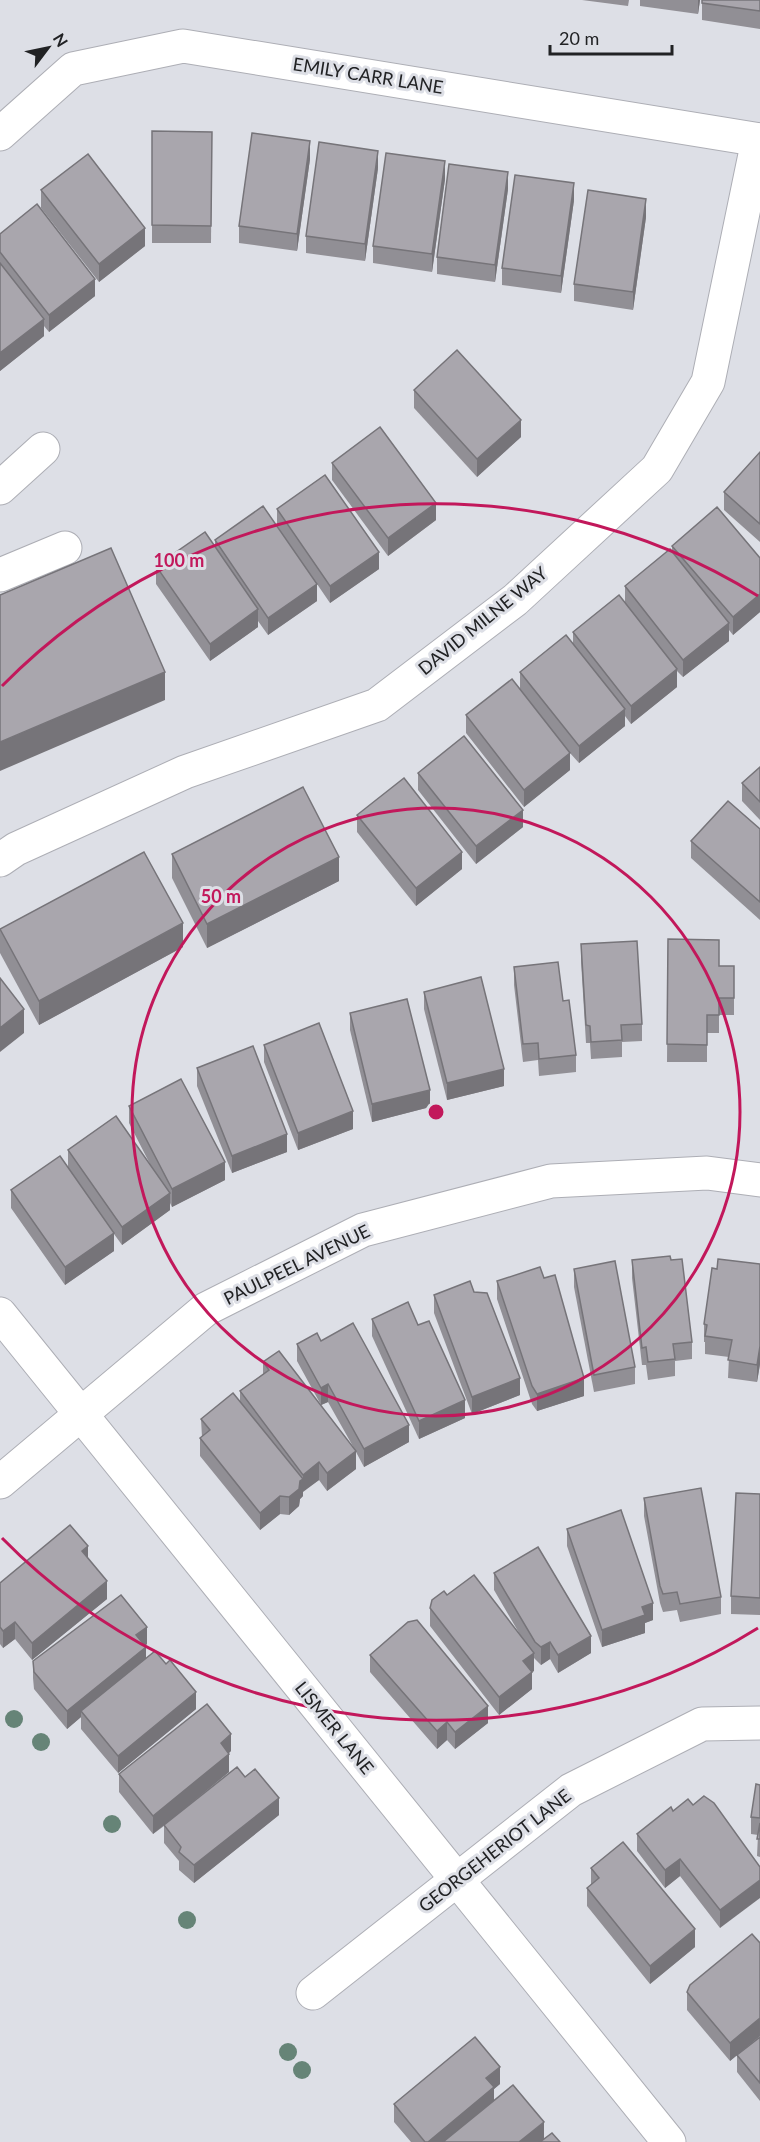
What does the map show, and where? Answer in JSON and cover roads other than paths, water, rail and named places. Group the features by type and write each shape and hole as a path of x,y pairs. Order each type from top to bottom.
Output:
{"street":[{"name":"EMILY CARR LANE","path":"0,134 73,69 183,46 759,140"},
{"name":"DAVID MILNE WAY","path":"0,860 16,849 185,772 377,705 515,600 657,469 708,382 759,140"},
{"path":"0,488 43,449"},
{"path":"0,575 65,548"},
{"name":"PAULPEEL AVENUE","path":"0,1482 206,1309 363,1230 551,1181 706,1173 760,1180"},
{"name":"LISMER LANE","path":"0,1314 669,2142"},
{"name":"GEORGEHERIOT LANE","path":"313,1993 571,1790 702,1724 760,1723"}]}
